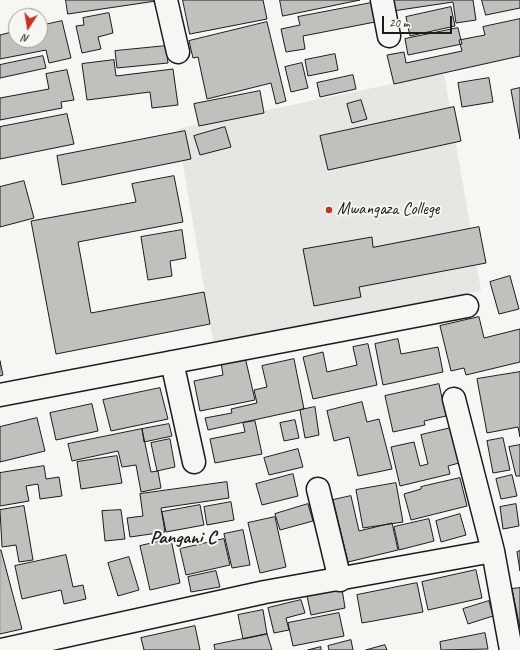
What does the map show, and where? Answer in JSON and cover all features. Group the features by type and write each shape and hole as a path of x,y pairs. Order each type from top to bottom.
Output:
{"street":[{"path":"166,0 178,52"},
{"path":"382,0 389,36"},
{"path":"0,395 468,306"},
{"path":"172,362 194,462"},
{"path":"454,399 493,551 511,650"},
{"path":"318,489 340,580"},
{"path":"1,650 265,592 340,580 493,551"}],"shaded area":[{"name":"Mwangaza College","path":"444,73 481,291 214,346 177,129"}],"building":[{"path":"66,0 156,0 156,1 68,14"},
{"path":"183,0 263,0 267,19 190,34"},
{"path":"280,0 360,0 283,16"},
{"path":"392,0 473,0 476,20 456,23 453,2 393,11"},
{"path":"482,0 520,0 520,8 486,15"},
{"path":"371,3 375,22 303,36 305,49 286,52 281,29 300,25 298,17"},
{"path":"451,7 455,26 410,36 406,17"},
{"path":"109,13 113,33 98,37 101,49 82,53 76,26 84,25 83,18"},
{"path":"520,19 520,56 394,84 387,55 404,52 406,63 462,51 459,40 485,35 483,27"},
{"path":"62,21 71,58 49,63 46,50 0,59 0,35 8,33 8,48 48,48 48,24"},
{"path":"267,22 286,101 276,104 271,83 207,99 198,57 193,58 189,41"},
{"path":"458,28 462,44 408,55 405,39"},
{"path":"166,46 168,63 117,68 115,51"},
{"path":"335,54 338,70 308,76 305,60"},
{"path":"43,56 46,68 0,78 0,65"},
{"path":"114,60 116,76 173,69 178,105 152,108 150,92 87,100 82,64"},
{"path":"302,63 308,88 291,92 285,67"},
{"path":"67,70 74,100 61,102 62,108 0,120 0,98 49,89 46,74"},
{"path":"353,75 356,89 320,97 317,83"},
{"path":"489,78 493,102 462,107 458,83"},
{"path":"520,88 520,139 511,90"},
{"path":"260,91 264,113 199,126 194,104"},
{"path":"361,100 367,119 352,123 347,104"},
{"path":"454,107 461,141 328,170 320,136"},
{"path":"67,114 74,144 0,159 0,127"},
{"path":"225,127 231,147 200,155 194,136"},
{"path":"185,131 191,159 62,185 57,156"},
{"path":"174,176 183,222 78,242 91,313 204,292 210,324 56,354 31,221 136,202 132,184"},
{"path":"24,181 34,218 0,227 0,187"},
{"path":"479,227 486,263 359,287 361,297 314,306 303,249 372,237 373,247"},
{"path":"182,230 186,258 170,261 172,276 148,280 141,237"},
{"path":"510,276 519,309 499,314 490,282"},
{"path":"479,317 484,338 520,329 520,362 466,375 464,368 451,371 440,326"},
{"path":"398,339 401,354 438,347 443,372 383,385 375,344"},
{"path":"368,344 377,385 313,399 303,357 323,352 327,372 357,365 353,347"},
{"path":"245,357 255,400 200,411 194,381 223,375 221,362"},
{"path":"294,359 304,409 208,430 205,418 232,413 231,409 257,403 254,390 267,387 262,366"},
{"path":"0,361 3,375 0,376"},
{"path":"520,372 520,437 518,427 487,433 477,379"},
{"path":"439,384 446,416 424,421 425,425 393,432 385,396"},
{"path":"160,388 168,419 111,431 103,400"},
{"path":"362,402 367,422 379,419 392,469 358,476 349,437 334,441 327,411"},
{"path":"92,404 98,431 56,440 50,413"},
{"path":"315,407 319,435 305,438 300,410"},
{"path":"37,418 45,451 0,462 0,427"},
{"path":"295,420 299,438 284,441 280,423"},
{"path":"255,421 262,454 215,463 210,439 245,432 243,423"},
{"path":"169,424 172,436 144,442 142,429"},
{"path":"451,428 459,463 448,466 450,474 400,486 391,447 414,442 420,466 428,464 421,435"},
{"path":"142,429 151,472 158,471 161,488 141,492 136,465 122,467 118,451 72,461 68,444"},
{"path":"503,438 510,470 493,473 487,441"},
{"path":"170,439 175,467 157,471 151,443"},
{"path":"520,445 520,476 516,476 509,447"},
{"path":"298,449 303,467 269,475 264,458"},
{"path":"117,456 122,483 81,489 77,462"},
{"path":"44,466 46,479 59,477 62,496 40,499 38,484 26,486 29,501 0,506 0,473"},
{"path":"293,474 298,496 262,505 256,484"},
{"path":"512,475 517,496 501,499 496,479"},
{"path":"460,478 467,506 411,520 404,494 421,489 421,487"},
{"path":"227,482 229,498 161,508 165,532 130,537 127,518 143,516 140,494"},
{"path":"396,483 403,522 363,528 356,490"},
{"path":"351,496 359,531 392,523 398,550 348,562 333,500"},
{"path":"231,502 234,520 207,525 204,507"},
{"path":"308,504 313,521 280,530 275,514"},
{"path":"516,504 519,526 503,529 500,507"},
{"path":"200,505 204,525 166,532 162,512"},
{"path":"24,506 33,560 19,562 16,545 2,547 0,510"},
{"path":"121,510 125,539 105,541 102,511"},
{"path":"460,514 466,535 441,542 436,521"},
{"path":"275,517 286,567 260,573 248,523"},
{"path":"429,519 434,541 399,550 394,527"},
{"path":"243,530 250,565 232,568 224,534"},
{"path":"171,539 180,583 150,590 140,546"},
{"path":"224,539 230,565 186,575 180,549"},
{"path":"0,550 22,629 0,634"},
{"path":"520,551 520,571 517,552"},
{"path":"66,555 73,587 83,585 86,599 64,604 61,590 22,599 15,566"},
{"path":"129,557 139,590 118,596 108,563"},
{"path":"476,570 482,598 428,610 422,582"},
{"path":"216,571 220,587 191,592 188,577"},
{"path":"417,583 423,612 362,623 357,595"},
{"path":"520,588 520,628 512,589"},
{"path":"342,589 345,608 311,615 307,596"},
{"path":"301,600 305,613 286,618 289,630 274,633 268,608"},
{"path":"489,601 493,616 468,624 463,609"},
{"path":"263,610 267,634 243,639 238,615"},
{"path":"339,613 344,636 293,646 288,623"},
{"path":"195,626 200,650 144,650 141,638"},
{"path":"485,633 488,649 441,650 440,642"},
{"path":"267,634 272,650 215,650 214,645"},
{"path":"351,640 353,650 329,650 328,646"},
{"path":"385,645 387,650 366,650"},
{"path":"321,647 321,650 308,650"}],"place":[{"name":"Mwangaza College","path":"329,210"}],"district":[{"name":"Pangani C","path":"183,538"}]}
